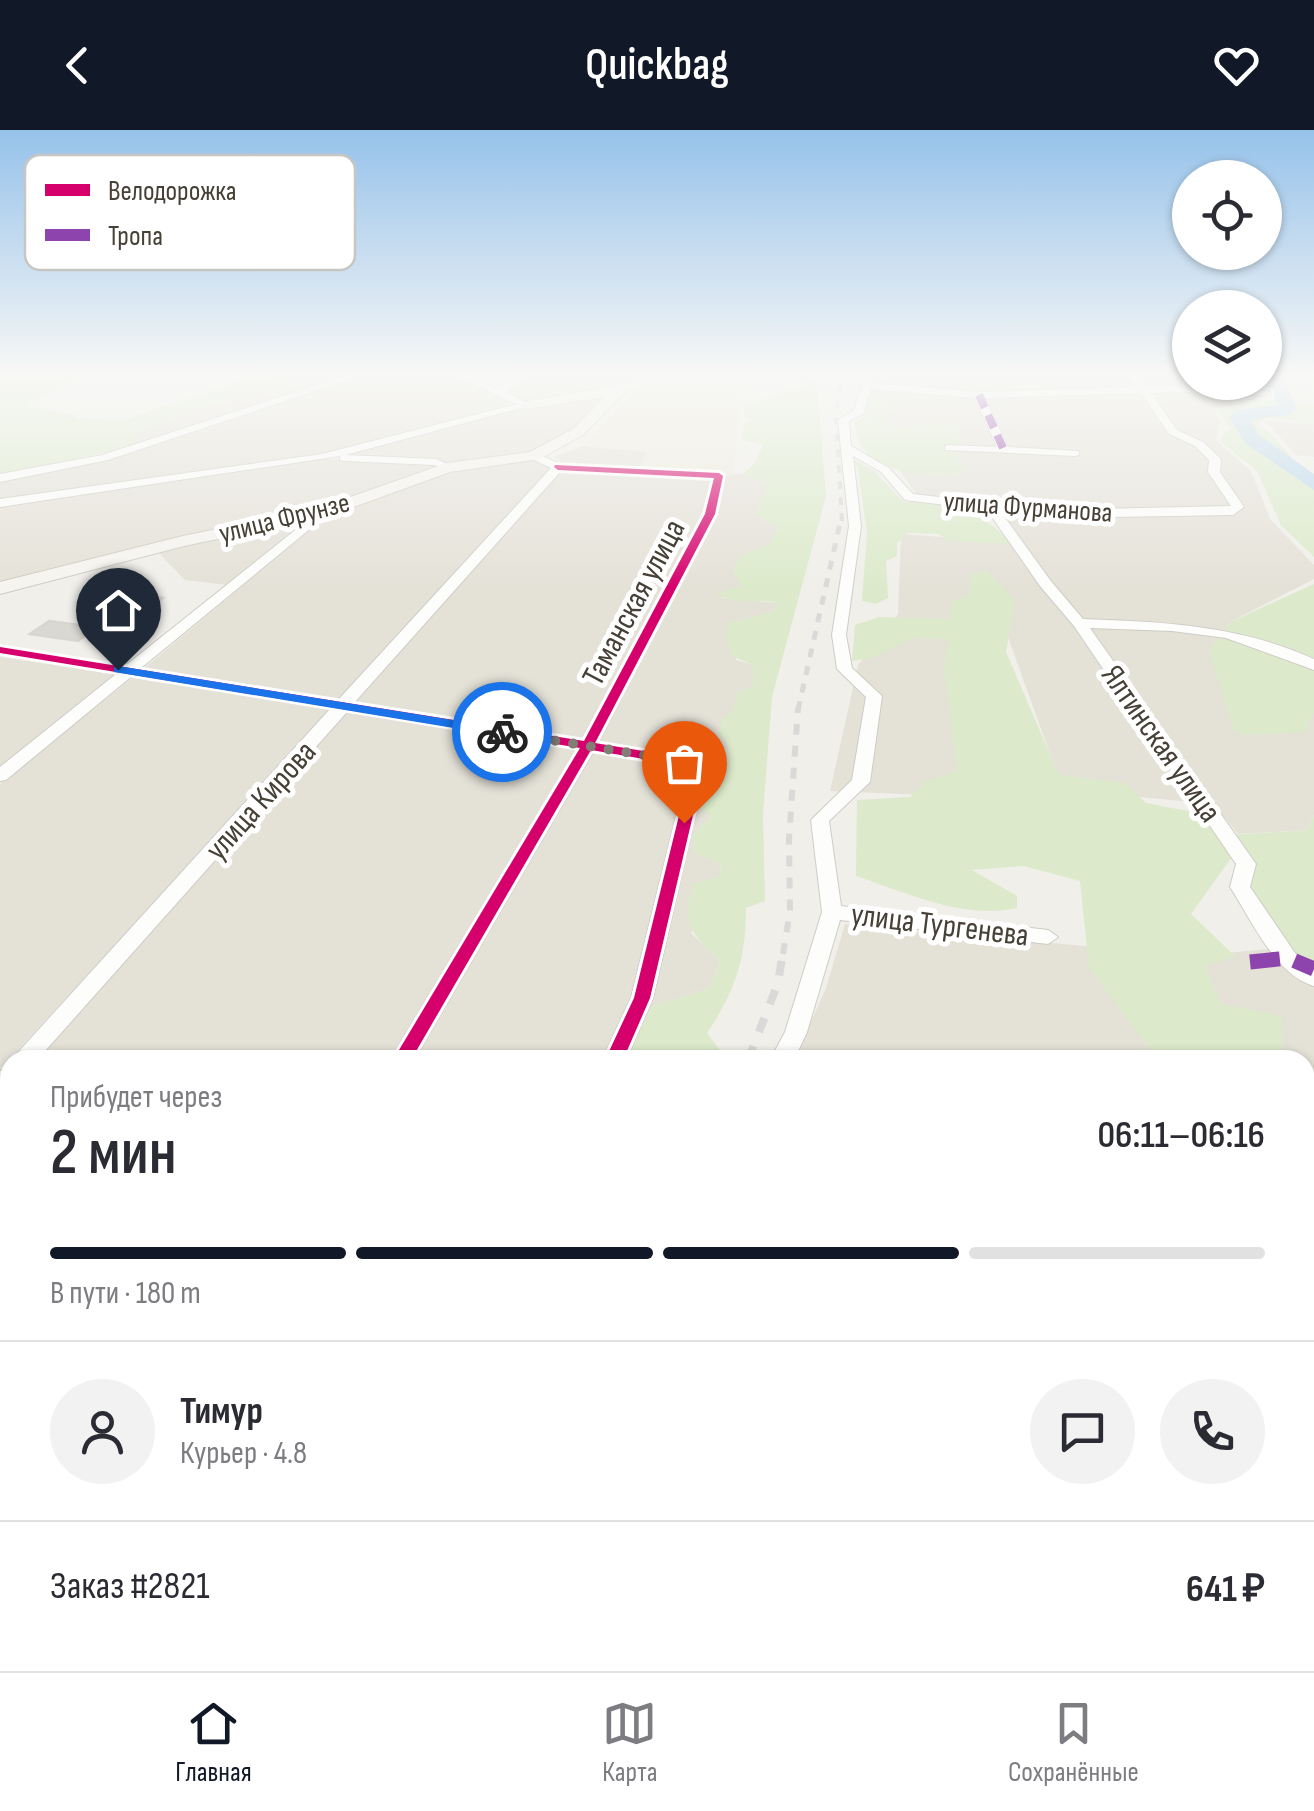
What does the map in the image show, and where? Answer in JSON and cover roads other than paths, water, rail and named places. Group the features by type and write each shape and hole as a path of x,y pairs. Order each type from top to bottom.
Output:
{"main road":[{"name":"улица Фрунзе","path":"0,590 183,541 324,512 447,468 534,456 554,445"}],"street":[{"path":"0,478 104,458 145,445"},
{"path":"0,504 322,457 370,445"},
{"path":"1002,445 1004,450"},
{"name":"улица Фурманова","path":"846,447 884,470 909,497 996,513 1229,512 1238,507 1214,472 1215,459 1200,445"},
{"path":"787,1050 832,912 820,820 861,782 874,696 845,669 838,635 856,526 846,447"},
{"path":"949,448 1075,452"},
{"path":"534,456 558,467"},
{"path":"322,457 436,462 447,468"},
{"name":"Таманская улица","path":"408,1050 588,745 710,514 719,476 558,467"},
{"name":"улица Кирова","path":"32,1050 558,467"},
{"path":"0,776 324,512"},
{"name":"Ялтинская улица","path":"996,513 1035,570 1080,623 1246,864 1240,886 1288,958 1314,978"},
{"path":"1080,623 1214,628 1272,644 1314,665"},
{"path":"0,650 698,764 642,998 619,1050"},
{"name":"улица Тургенева","path":"832,912 1048,936"}],"waterway":[{"path":"1260,445 1314,484"}],"railway":[{"path":"838,445 842,521"},
{"path":"798,710 841,519"},
{"path":"783,954 790,911 789,838 798,708"},
{"path":"752,1050 778,983 783,952"}]}
